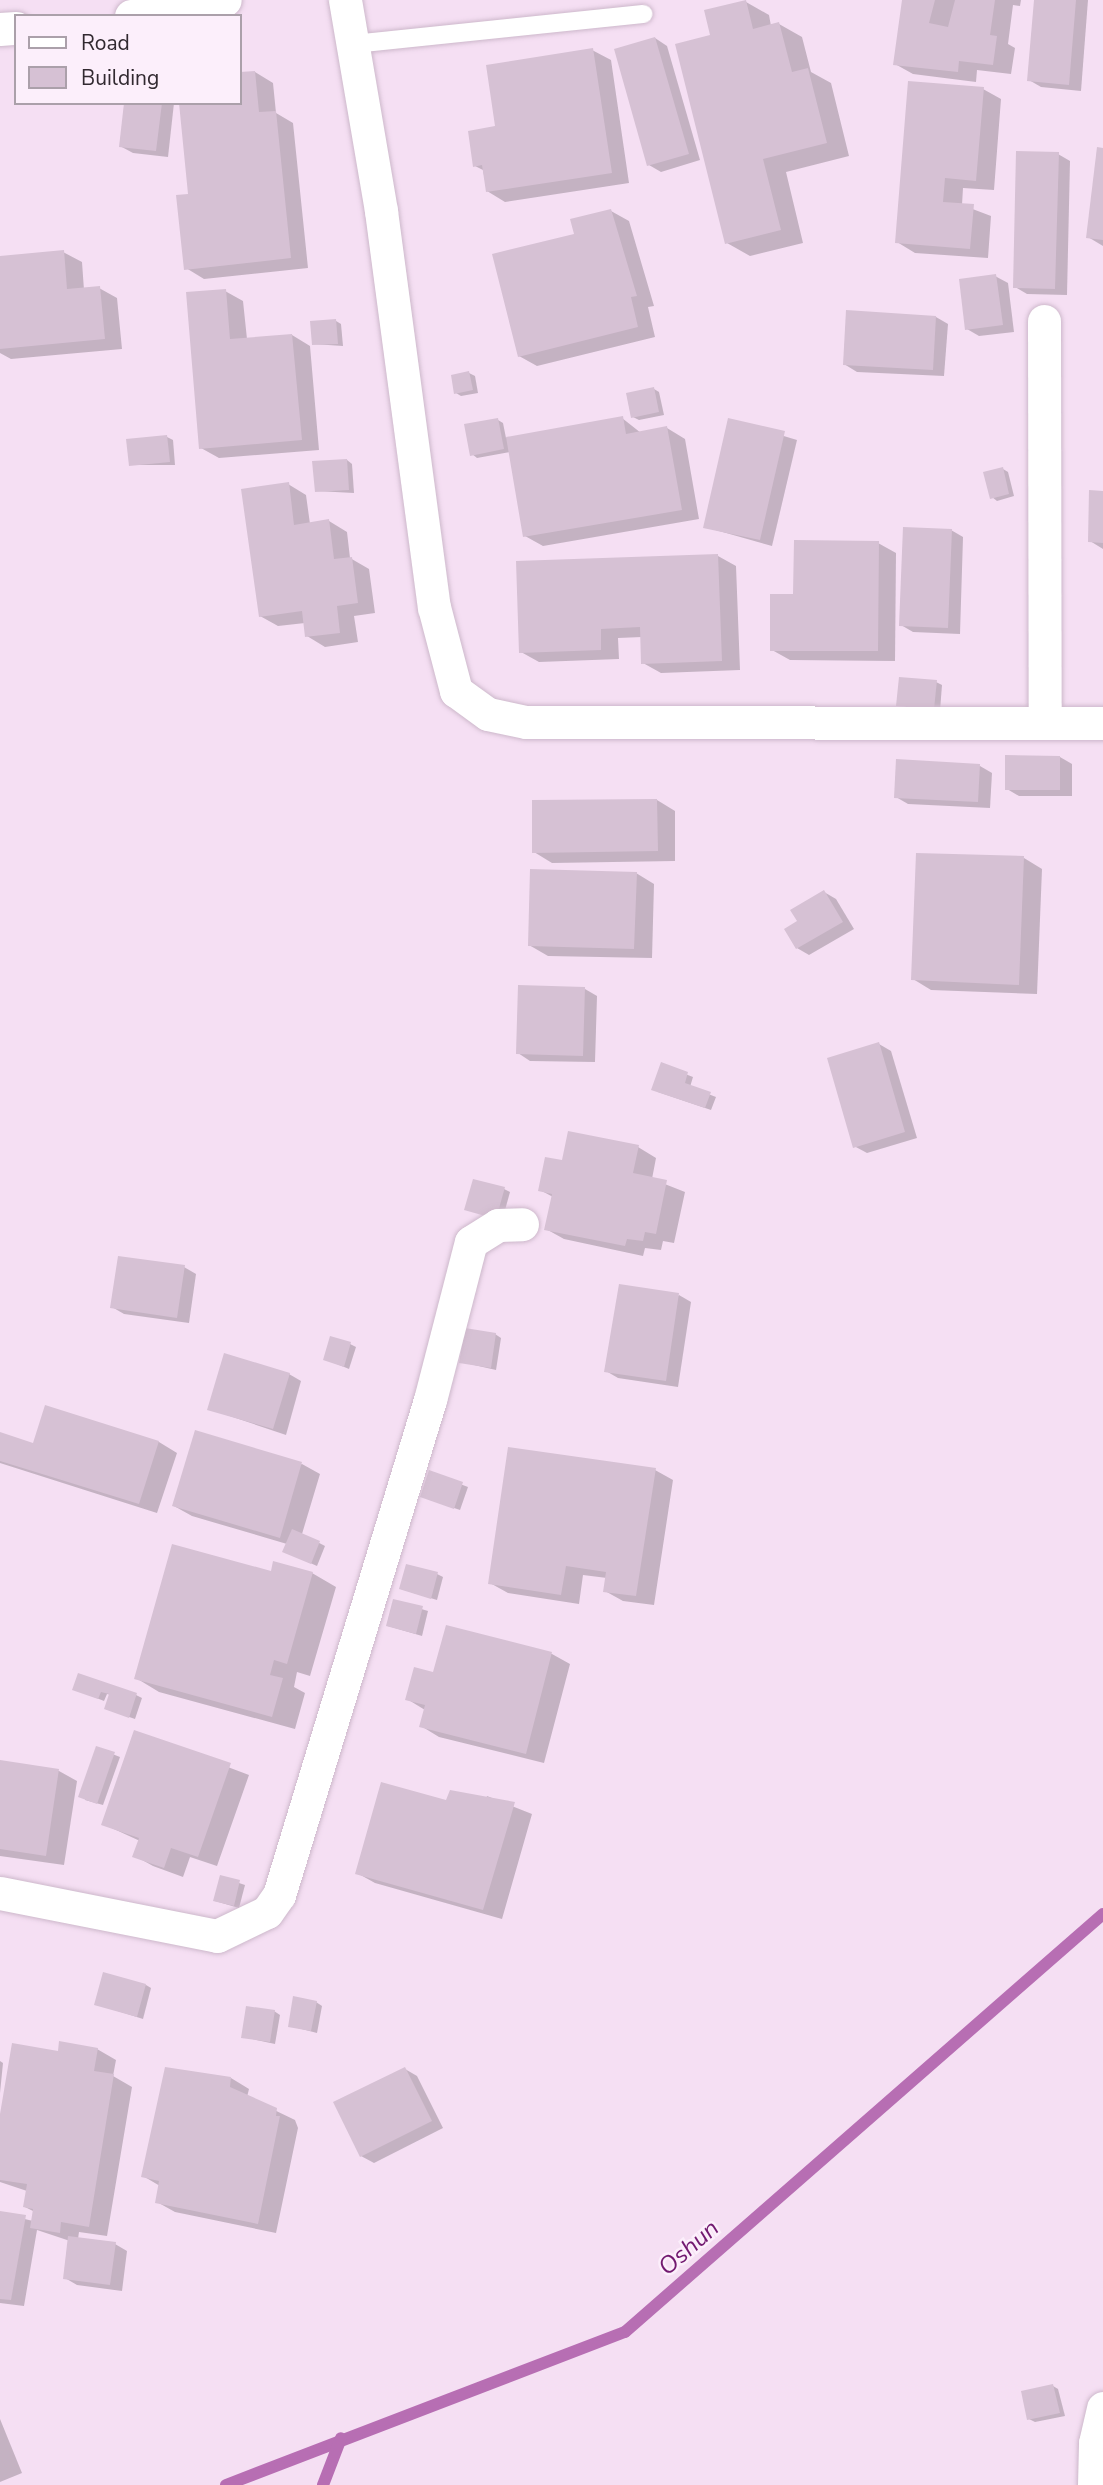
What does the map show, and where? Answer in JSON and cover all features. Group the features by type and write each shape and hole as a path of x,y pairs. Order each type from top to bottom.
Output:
{"street":[{"path":"143,14 225,0"},
{"path":"345,0 383,225 434,607 456,691 488,714 526,722 1103,723"},
{"path":"1044,321 1045,722"},
{"path":"0,1893 217,1936 267,1912 279,1895 430,1401 471,1242 498,1224 522,1224"},
{"path":"1094,2485 1095,2443 1103,2408"}],"lane":[{"path":"353,44 643,14"}],"building":[{"path":"746,0 753,29 779,22 792,72 808,68 827,143 763,159 781,230 725,244 675,44 710,35 704,10"},
{"path":"902,0 935,0 929,23 948,27 955,0 995,0 990,35 997,36 993,65 959,61 958,72 893,65"},
{"path":"1034,0 1076,0 1069,85 1027,81"},
{"path":"655,37 689,154 647,166 614,49"},
{"path":"593,48 612,173 486,192 482,165 473,167 468,131 495,126 486,65"},
{"path":"255,71 259,112 276,111 291,258 184,270 176,195 188,194 179,105 242,105 242,72"},
{"path":"908,81 984,87 976,181 945,178 943,202 974,204 970,249 895,243"},
{"path":"124,105 162,105 156,151 119,147"},
{"path":"1097,147 1103,148 1103,240 1086,238"},
{"path":"1016,151 1059,152 1055,289 1013,288"},
{"path":"611,209 637,296 631,297 638,327 518,357 492,254 574,234 570,219"},
{"path":"64,250 67,289 100,286 105,339 0,349 0,256"},
{"path":"996,274 1003,325 965,330 959,279"},
{"path":"226,289 230,339 292,334 302,440 199,449 186,292"},
{"path":"846,310 936,316 933,370 843,365"},
{"path":"336,319 338,344 312,345 310,321"},
{"path":"469,371 473,390 454,394 451,375"},
{"path":"654,387 659,412 631,418 626,393"},
{"path":"623,416 626,434 667,426 682,510 523,537 506,437"},
{"path":"498,418 504,449 470,456 464,424"},
{"path":"728,418 785,431 760,540 703,528"},
{"path":"167,435 170,462 129,466 126,439"},
{"path":"347,459 349,490 315,492 312,461"},
{"path":"1003,467 1009,494 990,499 983,472"},
{"path":"289,482 294,525 329,519 334,559 352,557 358,603 337,606 340,633 305,637 302,611 259,617 241,489"},
{"path":"1089,490 1103,491 1103,543 1088,542"},
{"path":"903,527 952,529 948,628 899,626"},
{"path":"794,540 879,541 878,651 770,651 770,594 793,594"},
{"path":"718,554 722,661 641,664 640,627 601,629 601,650 519,653 516,561"},
{"path":"899,677 937,680 934,709 896,706"},
{"path":"1005,755 1060,756 1060,790 1005,790"},
{"path":"896,759 980,764 978,802 894,798"},
{"path":"657,799 658,851 532,853 532,800"},
{"path":"916,853 1024,856 1019,985 911,980"},
{"path":"530,869 637,872 634,949 528,946"},
{"path":"824,890 843,922 796,949 784,929 797,921 790,910"},
{"path":"518,985 585,987 583,1056 516,1054"},
{"path":"879,1042 905,1132 853,1148 827,1058"},
{"path":"661,1062 688,1072 685,1083 711,1092 705,1108 651,1090"},
{"path":"568,1131 639,1145 633,1173 667,1180 656,1234 645,1232 643,1241 627,1239 625,1246 544,1230 552,1194 538,1191 545,1157 562,1160"},
{"path":"473,1179 505,1187 496,1219 464,1210"},
{"path":"118,1256 185,1265 177,1318 110,1308"},
{"path":"619,1284 679,1293 666,1381 604,1372"},
{"path":"465,1328 496,1333 491,1368 459,1363"},
{"path":"330,1336 351,1342 344,1367 323,1360"},
{"path":"224,1353 290,1373 273,1429 207,1410"},
{"path":"45,1405 159,1441 139,1504 0,1461 0,1432 33,1443"},
{"path":"195,1430 302,1462 280,1538 172,1506"},
{"path":"508,1447 656,1468 636,1596 603,1592 606,1572 566,1566 561,1595 488,1584"},
{"path":"429,1470 463,1482 454,1509 420,1497"},
{"path":"292,1529 320,1541 311,1564 282,1552"},
{"path":"172,1544 271,1571 273,1561 313,1572 287,1664 274,1660 270,1675 283,1678 272,1717 134,1679"},
{"path":"406,1564 438,1572 431,1599 399,1589"},
{"path":"393,1599 423,1606 416,1634 386,1626"},
{"path":"446,1625 552,1652 526,1754 419,1727 425,1705 405,1700 414,1667 433,1672"},
{"path":"78,1673 137,1693 129,1718 104,1709 109,1694 101,1692 98,1699 72,1690"},
{"path":"134,1730 231,1763 198,1857 171,1848 164,1868 132,1857 139,1838 101,1825"},
{"path":"96,1746 115,1752 97,1804 78,1797"},
{"path":"0,1760 59,1769 46,1856 0,1849"},
{"path":"381,1782 446,1800 450,1790 515,1802 483,1910 355,1874"},
{"path":"220,1875 240,1880 234,1906 213,1901"},
{"path":"103,1972 146,1984 137,2017 94,2005"},
{"path":"293,1996 317,2001 311,2031 288,2027"},
{"path":"246,2006 275,2010 270,2042 241,2038"},
{"path":"59,2041 98,2048 94,2071 114,2074 89,2227 61,2222 60,2233 30,2228 33,2209 23,2207 27,2184 0,2180 0,2114 12,2043 58,2051"},
{"path":"165,2067 231,2077 230,2087 277,2108 276,2116 280,2116 258,2224 155,2203 159,2181 141,2177"},
{"path":"405,2067 432,2121 360,2157 333,2102"},
{"path":"0,2211 26,2215 11,2300 0,2299"},
{"path":"68,2236 116,2242 110,2285 63,2279"},
{"path":"1053,2384 1060,2413 1027,2420 1021,2391"}],"waterway":[{"name":"Oshun","path":"226,2485 625,2332 1103,1914"},
{"path":"323,2485 341,2438"}]}
